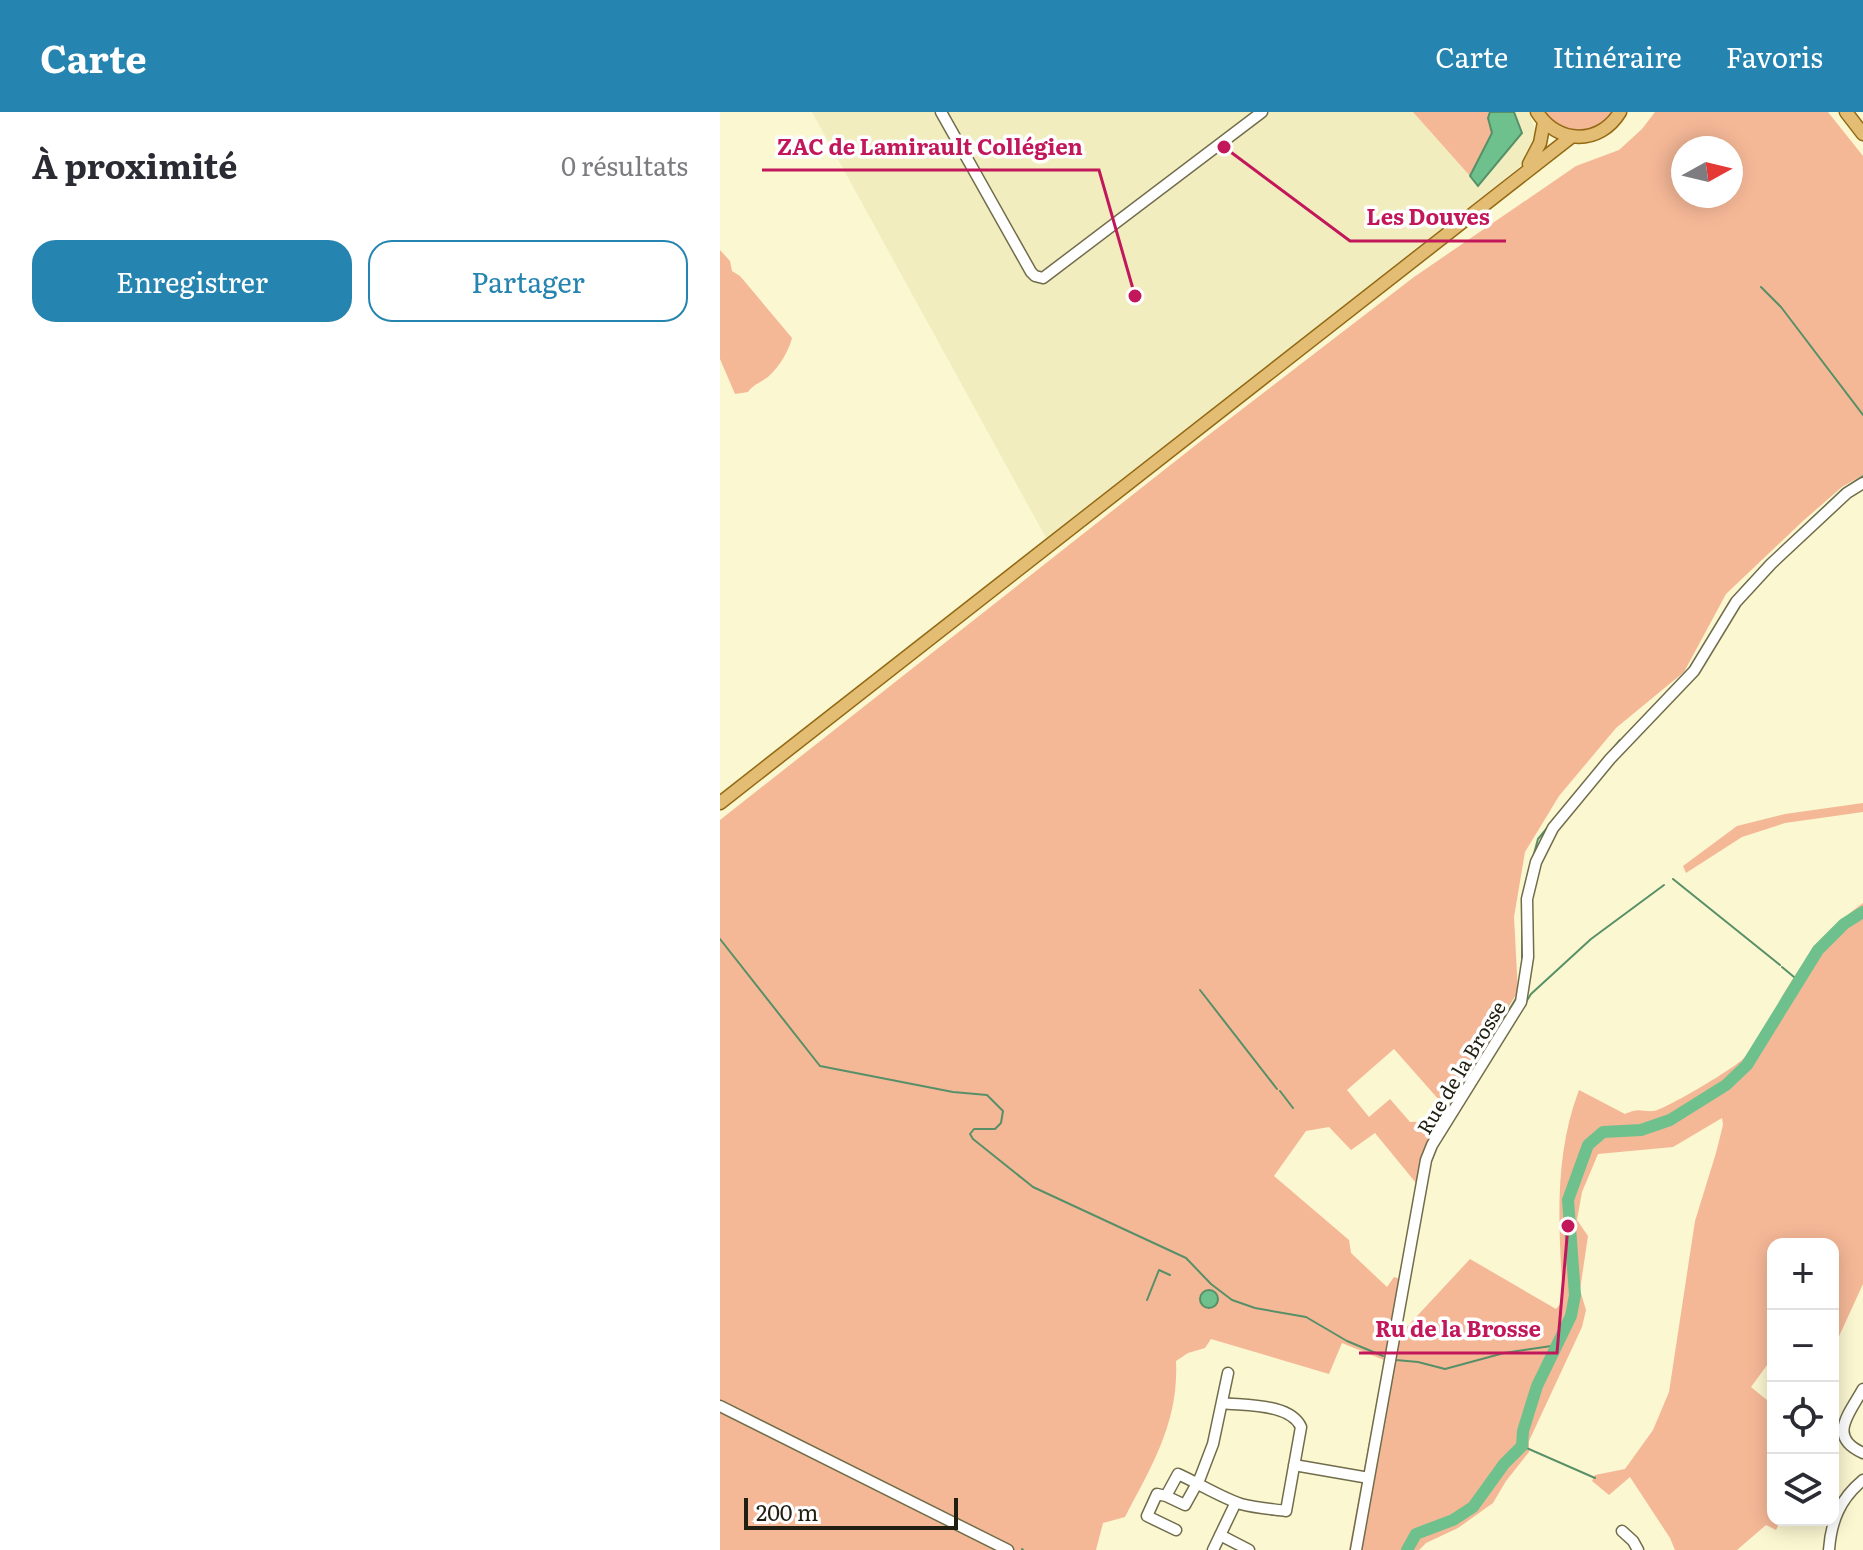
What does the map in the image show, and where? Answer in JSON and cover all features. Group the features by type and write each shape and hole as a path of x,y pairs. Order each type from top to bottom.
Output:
{"main road":[{"path":"1541,117 1556,132 1585,137 1611,125 1620,112"},
{"path":"1846,112 1863,134"},
{"path":"1525,170 1540,143 1541,117"},
{"path":"720,803 1571,137"}],"street":[{"path":"941,112 1031,272 1043,278 1262,112"},
{"name":"Rue de la Brosse","path":"1356,1550 1426,1160 1432,1145 1521,1002 1528,957 1527,899 1536,862 1553,828 1610,759 1694,671 1743,595 1771,564 1847,493 1863,483"},
{"path":"1176,1530 1147,1516 1157,1494 1185,1505 1213,1444 1228,1373"},
{"path":"1863,1389 1843,1427 1843,1434 1850,1446 1863,1453"},
{"path":"1166,1496 1178,1474 1236,1502 1286,1511 1301,1427 1298,1421 1277,1410 1222,1403"},
{"path":"720,1406 1008,1550"},
{"path":"1294,1465 1369,1478"},
{"path":"1829,1550 1837,1511 1844,1498 1863,1480"},
{"path":"1213,1550 1236,1502"},
{"path":"1622,1531 1638,1550"},
{"path":"1220,1535 1249,1550"}],"shaded area":[{"path":"812,112 1529,112 1536,145 1517,169 1046,538"},
{"path":"1413,112 1490,112 1488,118 1492,133 1470,176"},
{"path":"1490,112 1514,112 1522,133 1478,186 1470,176 1492,133 1488,118"},
{"path":"1543,112 1617,112 1587,134 1560,130"},
{"path":"1655,112 1828,112 1863,156 1863,475 1842,487 1726,594 1684,672 1616,728 1559,796 1525,852 1514,917 1518,992 1447,1109 1394,1049 1347,1090 1369,1117 1390,1099 1410,1122 1435,1121 1425,1194 1375,1133 1351,1150 1329,1127 1306,1131 1274,1176 1349,1240 1351,1253 1387,1287 1394,1277 1410,1282 1389,1325 1405,1329 1470,1259 1556,1309 1563,1301 1559,1221 1561,1168 1579,1090 1625,1114 1637,1110 1654,1111 1728,1070 1744,1058 1757,1041 1804,962 1841,920 1863,903 1863,1284 1839,1336 1839,1238 1767,1238 1767,1365 1751,1387 1767,1400 1767,1526 1737,1550 1675,1550 1630,1477 1609,1495 1592,1481 1595,1475 1625,1469 1653,1430 1669,1392 1695,1221 1716,1153 1722,1118 1673,1147 1598,1154 1582,1192 1577,1220 1588,1236 1580,1290 1586,1310 1582,1327 1529,1441 1529,1452 1493,1503 1419,1550 1349,1550 1384,1360 1342,1343 1329,1374 1211,1339 1205,1348 1176,1361 1173,1404 1162,1442 1125,1517 1103,1523 1096,1550 720,1550 720,820 1414,277 1576,166 1619,150"},
{"path":"720,250 730,261 732,271 740,276 792,338 784,358 770,375 748,392 735,394 720,359"},
{"path":"1863,803 1863,812 1785,823 1742,837 1686,873 1683,866 1737,826 1785,814"},
{"path":"1209,1290 1218,1299 1209,1308 1200,1299"}],"waterway":[{"path":"1761,287 1781,307 1863,415"},
{"path":"1782,547 1843,489 1863,476"},
{"path":"1742,588 1749,580"},
{"path":"1525,887 1538,839 1620,740"},
{"path":"1673,879 1780,965"},
{"path":"1526,1002 1591,939 1664,885"},
{"path":"1522,909 1522,963"},
{"path":"1407,1550 1416,1534 1453,1520 1473,1507 1504,1464 1522,1446 1523,1431 1537,1386 1571,1316 1575,1295 1568,1200 1588,1145 1603,1132 1641,1130 1670,1120 1726,1085 1747,1065 1818,950 1844,924 1863,912"},
{"path":"720,939 820,1066 953,1092 987,1095 1003,1111 1001,1123 995,1129 974,1129 970,1134 1033,1187 1186,1258 1232,1300 1255,1308 1306,1317 1347,1341 1383,1356"},
{"path":"1782,967 1800,982"},
{"path":"1200,990 1277,1089"},
{"path":"1458,1094 1517,997"},
{"path":"1280,1091 1293,1108"},
{"path":"1147,1300 1159,1270 1170,1275"},
{"path":"1396,1360 1445,1369 1504,1353 1558,1345"},
{"path":"1522,1446 1595,1478"}],"place":[{"name":"Les Douves","path":"1224,147"},
{"name":"ZAC de Lamirault Collégien","path":"1135,296"},
{"name":"Ru de la Brosse","path":"1568,1226"}]}
